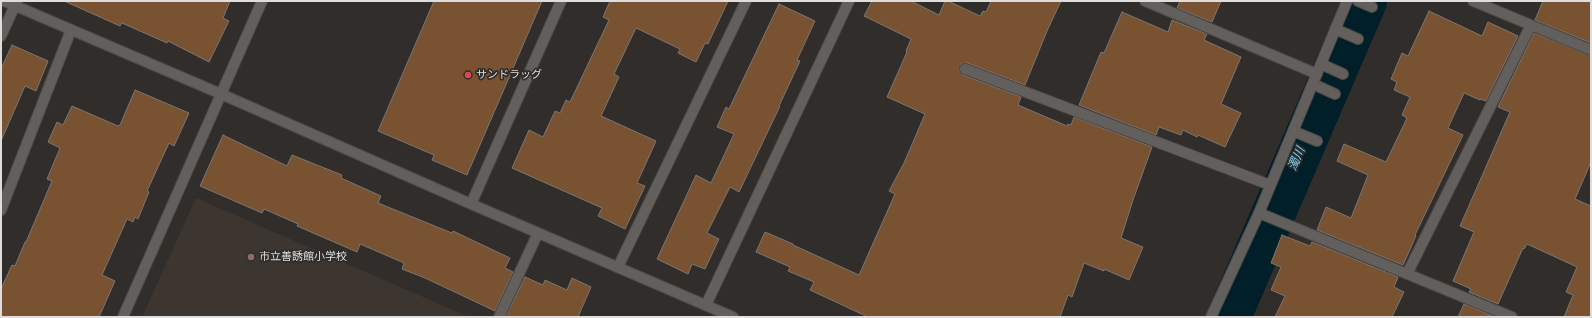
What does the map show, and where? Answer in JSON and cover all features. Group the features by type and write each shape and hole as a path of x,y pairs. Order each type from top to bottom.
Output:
{"street":[{"path":"4,1 15,3 71,30 733,317"},
{"path":"123,317 262,1"},
{"path":"471,204 562,1"},
{"path":"618,267 746,1"},
{"path":"706,305 849,1"},
{"path":"1145,1 1317,82 1335,94"},
{"path":"1358,1 1372,7"},
{"path":"1473,1 1591,50"},
{"path":"1211,317 1262,214 1270,185 1296,132 1325,66 1339,31 1345,2"},
{"path":"1,36 15,3"},
{"path":"1407,274 1531,25"},
{"path":"1,210 71,30"},
{"path":"1339,31 1358,39"},
{"path":"1325,66 1343,74"},
{"path":"965,69 1270,185"},
{"path":"1296,132 1317,141"},
{"path":"1262,214 1512,317"},
{"path":"499,317 538,232"}],"shaded area":[{"name":"市立善誘館小学校","path":"196,198 469,317 142,317"}],"building":[{"path":"64,1 230,1 223,18 229,21 209,62 168,41 167,43 122,23 120,26"},
{"path":"434,1 542,1 467,175 432,160 434,155 378,131"},
{"path":"610,1 728,1 708,44 705,43 696,62 678,53 680,49 636,28 614,74 619,77 601,116 656,141 637,183 645,186 625,229 598,216 602,208 512,168 529,130 543,137 555,111 560,113 566,100 570,102 609,20 603,17"},
{"path":"872,1 911,1 939,15 945,1 948,1 980,16 983,11 986,12 991,1 1061,1 1025,85 967,63 961,64 959,70 963,75 1021,97 1018,105 1067,126 1068,124 1071,125 1074,117 1152,147 1121,238 1143,247 1129,280 1104,269 1104,271 1084,263 1072,297 1068,295 1060,317 868,317 810,290 814,282 788,271 790,267 756,252 765,232 859,275 895,194 889,191 904,163 925,114 887,97 907,52 906,51 911,39 864,16"},
{"path":"1180,1 1221,1 1212,22 1177,8"},
{"path":"1543,1 1591,1 1591,43 1535,20"},
{"path":"779,4 815,21 797,60 800,61 780,106 739,192 730,187 707,233 719,239 705,269 692,264 688,274 657,259 696,175 711,183 734,134 717,127 726,107 729,109"},
{"path":"1429,11 1482,36 1488,22 1518,36 1486,101 1464,93 1448,128 1463,135 1415,235 1416,236 1403,265 1317,230 1326,207 1351,218 1368,175 1337,161 1344,144 1386,162 1407,118 1402,115 1410,97 1394,90 1397,82 1391,79 1402,53 1408,56"},
{"path":"1122,12 1168,32 1172,20 1207,34 1204,40 1241,57 1221,104 1241,113 1225,147 1198,135 1197,137 1183,130 1181,135 1159,127 1156,135 1079,105 1101,52 1104,53"},
{"path":"1534,33 1591,56 1591,162 1575,199 1591,206 1591,317 1564,317 1573,295 1566,292 1577,267 1527,244 1524,249 1523,248 1498,304 1469,292 1471,289 1453,281 1474,232 1460,226 1510,112 1498,107"},
{"path":"12,45 48,61 36,91 25,86 1,141 1,69"},
{"path":"135,90 189,113 174,146 169,143 147,191 149,192 138,219 135,217 133,222 127,219 102,275 115,281 99,317 1,317 1,289 12,265 15,266 52,181 47,179 60,148 48,142 57,122 63,125 72,106 118,126 120,125"},
{"path":"223,135 287,166 292,155 342,175 341,178 381,196 378,203 452,233 453,231 510,258 505,268 513,272 495,311 425,278 402,269 404,263 360,244 357,252 297,226 298,224 264,209 262,213 200,186"},
{"path":"1282,235 1310,246 1312,242 1398,277 1394,287 1404,292 1392,317 1275,317 1285,296 1271,290 1281,267 1271,263"},
{"path":"525,277 543,285 545,280 567,290 572,278 591,287 578,317 508,317 506,316"},
{"path":"1464,304 1493,316 1458,317"}],"waterway":[{"name":"濁川","path":"1229,317 1365,1"}],"place":[{"name":"サンドラッグ","path":"468,75"},
{"name":"市立善誘館小学校","path":"251,257"}]}
